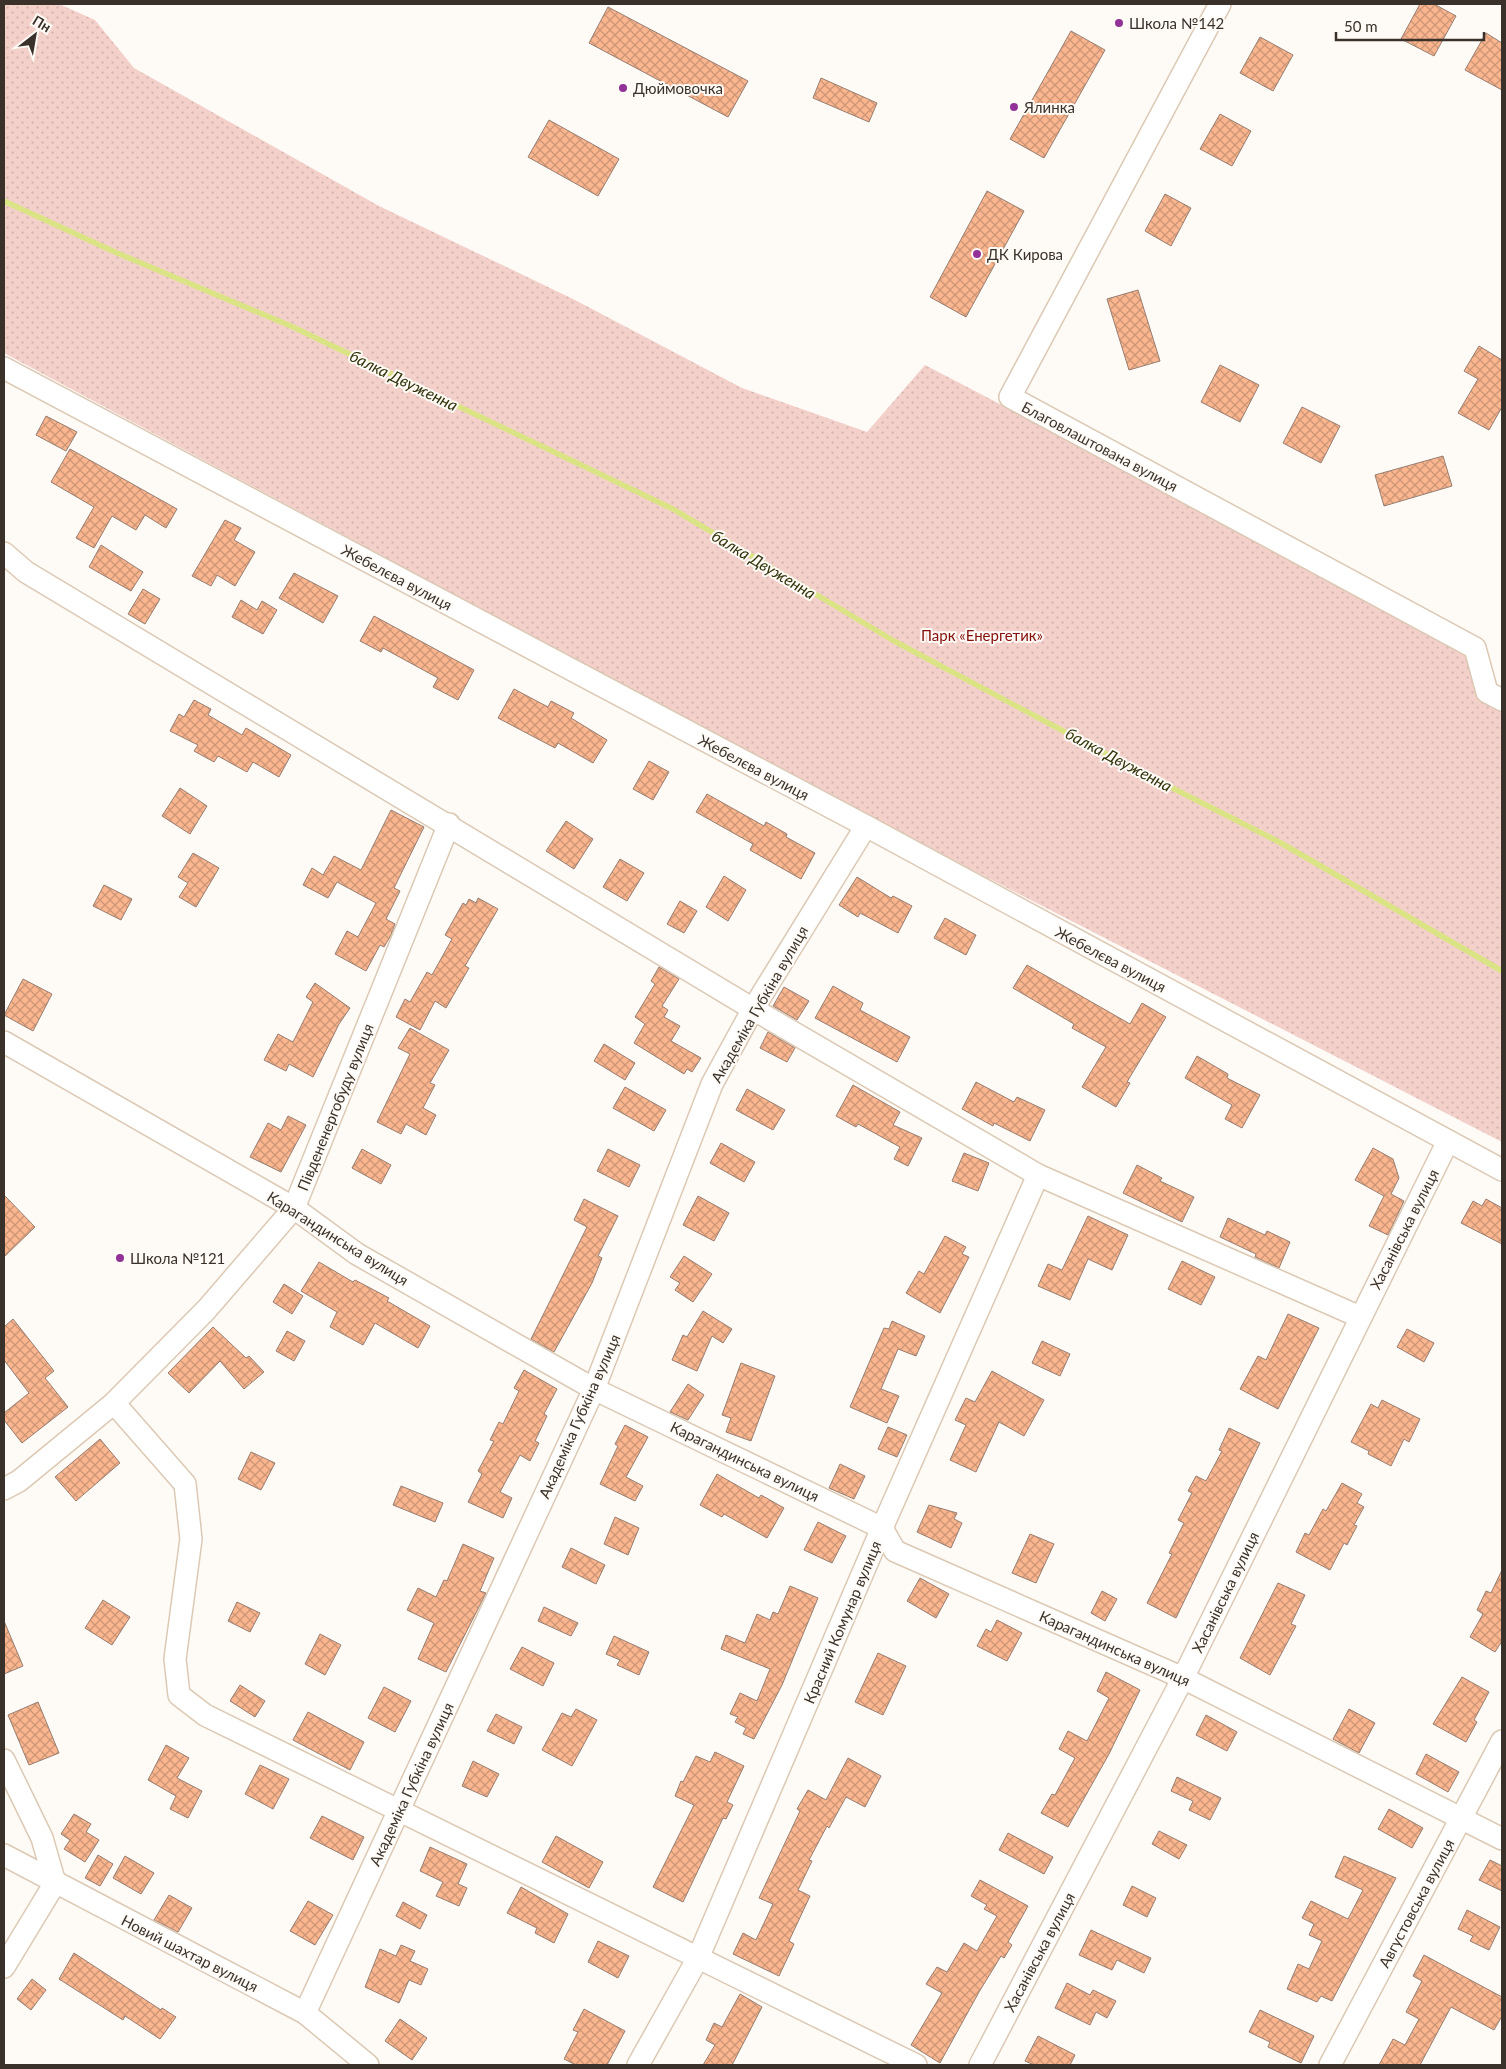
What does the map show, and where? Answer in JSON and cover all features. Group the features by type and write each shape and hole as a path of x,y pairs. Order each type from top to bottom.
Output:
{"street":[{"name":"Благовлаштована вулиця","path":"1220,4 1010,397 1475,648 1487,692 1502,700"},
{"name":"Жебелєва вулиця","path":"4,368 866,826 1502,1170"},
{"path":"4,553 26,572 449,824 753,1009 1038,1175 1360,1316"},
{"name":"Південенергобуду вулиця","path":"4,1489 19,1481 114,1403 206,1309 294,1208 449,824"},
{"name":"Академіка Губкіна вулиця","path":"305,2013 594,1388 712,1084 753,1009 866,826"},
{"name":"Карагандинська вулиця","path":"4,1042 294,1208 357,1254 594,1388 882,1528 895,1551 1183,1678 1502,1839"},
{"name":"Хасанівська вулиця","path":"980,2065 1183,1678 1448,1141"},
{"name":"Красний Комунар вулиця","path":"638,2065 698,1958 882,1528 1038,1175"},
{"path":"114,1403 185,1484 191,1539 176,1659 179,1695 205,1715 916,2065"},
{"name":"Августовська вулиця","path":"1330,2065 1502,1741"},
{"path":"4,1760 42,1838 55,1883 4,1967"},
{"name":"Новий шахтар вулиця","path":"4,1855 305,2013 368,2065"}],"green space":[{"name":"Парк «Енергетик»","path":"4,4 59,4 95,20 134,68 379,206 575,300 742,388 867,432 925,365 1246,532 1469,652 1502,705 1502,1142 871,818 4,353"}],"building":[{"path":"1420,4 1434,4 1456,16 1434,56 1401,39"},
{"path":"608,7 748,81 728,117 589,43"},
{"path":"1071,31 1105,50 1044,158 1010,139"},
{"path":"1486,33 1502,43 1502,90 1465,70"},
{"path":"1260,37 1293,55 1273,91 1240,73"},
{"path":"821,78 877,103 869,122 813,98"},
{"path":"1220,114 1251,131 1232,166 1200,149"},
{"path":"549,120 619,159 598,196 528,157"},
{"name":"ДК Кирова","path":"987,191 1024,211 966,317 930,297"},
{"path":"1165,194 1191,208 1171,246 1145,231"},
{"path":"1138,290 1160,361 1129,370 1107,299"},
{"path":"1479,346 1502,360 1502,407 1489,430 1458,413 1478,379 1464,371"},
{"path":"1220,365 1259,385 1240,422 1201,402"},
{"path":"1302,407 1340,426 1321,463 1283,443"},
{"path":"46,416 77,432 66,451 36,435"},
{"path":"70,449 177,509 166,528 145,515 136,530 112,516 94,548 76,538 94,507 51,482"},
{"path":"1443,456 1452,486 1384,506 1375,475"},
{"path":"225,520 241,528 234,540 255,552 235,586 217,575 211,586 192,576"},
{"path":"101,545 143,572 131,591 89,567"},
{"path":"294,573 338,596 323,623 279,598"},
{"path":"143,589 160,599 145,624 128,614"},
{"path":"241,600 257,610 262,601 277,610 263,634 232,617"},
{"path":"374,616 474,670 458,700 433,687 438,678 383,648 381,652 360,641"},
{"path":"514,689 548,707 551,701 574,713 571,718 607,740 593,763 558,743 555,748 498,718"},
{"path":"194,700 211,709 208,715 242,735 246,728 291,755 279,777 253,762 247,772 218,756 214,762 194,751 198,745 170,731 179,714 184,717"},
{"path":"649,761 669,772 653,800 633,789"},
{"path":"180,788 207,806 190,834 162,816"},
{"path":"707,794 764,826 766,822 787,834 786,837 815,853 801,879 750,850 753,844 696,812"},
{"path":"391,810 424,827 394,888 400,891 386,919 395,924 391,935 384,947 380,945 366,971 335,954 347,931 358,937 376,903 337,882 328,898 303,885 312,868 323,875 334,856 361,870"},
{"path":"566,821 593,839 574,869 546,851"},
{"path":"193,853 219,868 196,907 179,897 188,883 178,877"},
{"path":"620,859 644,873 627,901 603,887"},
{"path":"724,876 746,890 728,921 706,907"},
{"path":"857,877 891,898 893,896 912,906 898,933 860,913 858,917 839,905"},
{"path":"104,885 132,899 121,920 93,906"},
{"path":"478,898 498,909 465,966 469,968 446,1008 435,1001 420,1030 396,1017 405,999 410,1002 427,972 432,975 452,939 445,935 463,903 466,905 469,899 476,903"},
{"path":"680,901 697,911 684,933 667,924"},
{"path":"945,918 976,935 966,955 934,938"},
{"path":"1027,965 1130,1024 1142,1003 1166,1017 1127,1082 1130,1083 1116,1107 1082,1087 1106,1047 1072,1028 1074,1024 1013,988"},
{"path":"659,967 679,979 662,1006 668,1010 664,1017 680,1026 671,1041 701,1058 692,1072 687,1069 684,1074 634,1043 645,1024 635,1017 655,984 651,981"},
{"path":"23,979 52,994 33,1031 4,1015"},
{"path":"315,983 350,1008 339,1024 313,1077 289,1064 286,1071 264,1060 278,1034 293,1042 313,1002 306,997"},
{"path":"833,986 863,1003 860,1010 910,1037 897,1062 815,1018"},
{"path":"784,987 809,1001 797,1020 773,1006"},
{"path":"410,1028 449,1050 430,1083 435,1085 423,1108 436,1115 426,1135 406,1124 401,1134 377,1122 410,1054 398,1048"},
{"path":"768,1032 795,1048 787,1062 760,1048"},
{"path":"604,1044 635,1063 625,1080 594,1061"},
{"path":"1197,1056 1228,1074 1227,1078 1260,1095 1242,1128 1225,1119 1232,1105 1185,1078"},
{"path":"976,1082 1014,1102 1017,1097 1045,1110 1030,1141 994,1123 993,1126 962,1109"},
{"path":"853,1085 900,1112 893,1125 922,1138 908,1166 894,1159 900,1147 858,1124 856,1127 836,1116"},
{"path":"625,1087 666,1110 654,1131 613,1108"},
{"path":"747,1089 785,1110 773,1130 736,1110"},
{"path":"288,1116 306,1125 281,1172 250,1157 268,1123 281,1130"},
{"path":"721,1143 755,1162 744,1182 710,1163"},
{"path":"1373,1148 1393,1159 1399,1178 1391,1194 1404,1201 1388,1235 1369,1226 1384,1196 1355,1180"},
{"path":"362,1149 391,1165 381,1184 352,1168"},
{"path":"608,1149 640,1165 629,1187 597,1171"},
{"path":"964,1153 989,1163 978,1191 952,1181"},
{"path":"1137,1165 1162,1178 1160,1181 1194,1197 1182,1222 1123,1193"},
{"path":"4,1195 35,1227 4,1257"},
{"path":"698,1196 729,1213 714,1241 683,1225"},
{"path":"584,1199 618,1216 598,1256 602,1258 592,1283 554,1352 531,1339 587,1227 574,1220"},
{"path":"1486,1199 1502,1208 1502,1244 1461,1223 1473,1201 1482,1206"},
{"path":"1088,1216 1128,1235 1112,1270 1088,1259 1070,1300 1038,1286 1048,1264 1062,1270"},
{"path":"1228,1218 1265,1235 1267,1231 1290,1242 1279,1268 1255,1257 1256,1254 1220,1237"},
{"path":"945,1236 966,1247 962,1254 969,1257 940,1313 906,1293 919,1271 924,1274"},
{"path":"684,1256 712,1274 693,1302 675,1290 680,1283 670,1277"},
{"path":"1182,1261 1215,1277 1201,1305 1168,1289"},
{"path":"319,1262 353,1282 355,1280 389,1298 387,1301 430,1326 418,1348 375,1323 363,1345 330,1327 337,1312 301,1291"},
{"path":"284,1284 303,1296 292,1314 273,1302"},
{"path":"703,1311 732,1329 723,1343 712,1336 697,1371 672,1360 683,1335 687,1337"},
{"path":"1288,1314 1319,1328 1278,1409 1240,1389 1258,1356 1266,1360"},
{"path":"13,1319 54,1371 45,1378 68,1407 22,1443 4,1420 4,1413 29,1393 4,1360 4,1327"},
{"path":"892,1321 925,1336 916,1356 898,1349 881,1389 899,1396 887,1423 850,1407 884,1328 889,1329"},
{"path":"213,1327 246,1358 249,1356 264,1372 244,1389 220,1361 189,1393 168,1373"},
{"path":"1407,1329 1434,1343 1424,1362 1397,1347"},
{"path":"287,1331 305,1341 294,1361 276,1351"},
{"path":"1042,1341 1070,1354 1060,1376 1032,1363"},
{"path":"741,1363 775,1376 751,1441 726,1432 731,1418 722,1415"},
{"path":"524,1370 557,1389 544,1414 547,1416 535,1441 539,1443 530,1461 520,1455 500,1492 512,1498 503,1518 468,1502 482,1474 478,1471 494,1441 490,1440 499,1422 503,1424 519,1391 514,1388"},
{"path":"992,1371 1044,1400 1024,1436 999,1422 976,1472 950,1460 966,1425 955,1420 966,1398 975,1402"},
{"path":"688,1384 704,1395 688,1420 670,1412"},
{"path":"1382,1400 1420,1419 1409,1442 1404,1439 1391,1466 1368,1454 1369,1451 1351,1442 1371,1404 1378,1408"},
{"path":"625,1425 648,1437 626,1477 643,1486 635,1501 600,1484 618,1446 615,1444"},
{"path":"888,1427 907,1435 897,1457 878,1449"},
{"path":"1229,1428 1260,1443 1176,1618 1147,1603 1172,1554 1169,1553 1184,1523 1178,1520 1192,1493 1188,1491 1196,1476 1206,1481 1222,1451 1219,1450"},
{"path":"100,1439 120,1463 76,1501 55,1477"},
{"path":"251,1452 275,1463 261,1490 238,1479"},
{"path":"840,1464 865,1476 854,1499 829,1488"},
{"path":"717,1474 759,1498 761,1495 784,1508 767,1538 724,1514 722,1517 700,1505"},
{"path":"1342,1483 1362,1494 1357,1503 1364,1507 1354,1525 1357,1526 1347,1545 1344,1543 1330,1570 1296,1552 1305,1533 1309,1535 1323,1509 1326,1511"},
{"path":"401,1486 443,1503 435,1522 393,1505"},
{"path":"929,1505 957,1513 954,1519 962,1523 951,1548 917,1532"},
{"path":"615,1517 639,1528 628,1555 604,1544"},
{"path":"818,1522 846,1536 832,1563 804,1550"},
{"path":"1030,1534 1054,1544 1036,1583 1012,1573"},
{"path":"463,1544 494,1558 480,1591 486,1593 446,1672 418,1659 434,1623 407,1610 418,1588 436,1597 444,1580 447,1581"},
{"path":"571,1548 605,1565 596,1584 562,1567"},
{"path":"1502,1570 1502,1641 1495,1652 1470,1637 1483,1614 1477,1610 1486,1591 1491,1593"},
{"path":"920,1578 949,1594 936,1618 907,1601"},
{"path":"1278,1583 1305,1595 1291,1624 1296,1626 1270,1675 1240,1658"},
{"path":"790,1586 818,1598 782,1685 754,1739 743,1734 746,1728 735,1722 738,1717 730,1714 740,1693 757,1701 770,1669 721,1649 726,1635 745,1643 757,1614 770,1620 773,1612 778,1614"},
{"path":"1102,1591 1117,1599 1105,1621 1091,1613"},
{"path":"103,1600 130,1617 112,1645 85,1628"},
{"path":"237,1602 260,1613 250,1632 228,1621"},
{"path":"544,1607 578,1623 571,1636 538,1621"},
{"path":"997,1620 1022,1633 1007,1661 977,1646 986,1629 991,1632"},
{"path":"4,1621 23,1666 4,1674"},
{"path":"320,1634 341,1645 325,1675 305,1664"},
{"path":"614,1636 649,1652 639,1675 617,1665 620,1660 606,1654"},
{"path":"522,1647 554,1663 543,1686 510,1669"},
{"path":"878,1653 906,1666 883,1715 855,1702"},
{"path":"1106,1672 1140,1690 1109,1754 1068,1827 1041,1813 1052,1794 1055,1795 1075,1758 1059,1749 1068,1731 1087,1741 1109,1698 1097,1691"},
{"path":"1462,1677 1489,1692 1474,1720 1477,1722 1466,1742 1433,1724"},
{"path":"240,1685 265,1701 255,1717 230,1701"},
{"path":"384,1687 411,1701 395,1732 368,1718"},
{"path":"38,1702 59,1753 29,1765 8,1715"},
{"path":"576,1709 597,1720 572,1766 542,1750 562,1713 571,1717"},
{"path":"1349,1709 1375,1723 1359,1753 1333,1739"},
{"path":"308,1712 364,1742 350,1770 293,1740"},
{"path":"496,1714 522,1727 514,1744 487,1731"},
{"path":"1206,1715 1237,1732 1227,1751 1196,1735"},
{"path":"166,1745 189,1758 177,1778 202,1791 188,1818 170,1809 176,1796 148,1780"},
{"path":"715,1752 744,1766 727,1802 733,1805 726,1819 723,1818 683,1902 653,1887 694,1805 675,1796 681,1781 683,1782 696,1756 710,1762"},
{"path":"1426,1754 1459,1772 1448,1792 1416,1774"},
{"path":"848,1758 881,1776 865,1807 846,1797 829,1828 827,1826 809,1860 812,1861 798,1890 810,1896 789,1941 794,1944 779,1976 733,1954 743,1933 756,1940 773,1904 759,1898 800,1811 797,1809 808,1790 826,1800"},
{"path":"473,1761 499,1774 487,1797 462,1786"},
{"path":"260,1765 289,1779 273,1809 245,1794"},
{"path":"1177,1777 1221,1798 1210,1820 1189,1810 1193,1801 1171,1791"},
{"path":"1389,1809 1423,1828 1412,1848 1378,1829"},
{"path":"74,1814 91,1824 86,1832 99,1840 85,1862 64,1849 70,1840 61,1834"},
{"path":"322,1816 364,1837 353,1860 310,1838"},
{"path":"1159,1831 1187,1845 1179,1859 1152,1844"},
{"path":"1008,1833 1053,1857 1044,1874 999,1850"},
{"path":"556,1836 603,1862 589,1888 542,1862"},
{"path":"430,1847 467,1864 458,1884 467,1888 459,1906 436,1896 443,1882 420,1871"},
{"path":"98,1855 113,1864 100,1886 85,1878"},
{"path":"125,1856 154,1873 141,1894 113,1878"},
{"path":"1344,1856 1396,1878 1332,2001 1321,1996 1317,2002 1287,1989 1298,1964 1309,1969 1322,1941 1309,1935 1314,1924 1302,1918 1311,1901 1348,1919 1363,1890 1335,1877"},
{"path":"1490,1860 1502,1866 1502,1891 1479,1880"},
{"path":"980,1880 1028,1906 1008,1942 1012,1945 1004,1958 1001,1956 979,1992 940,2063 911,2045 942,1993 926,1984 937,1967 947,1972 964,1943 977,1951 997,1916 984,1909 987,1905 971,1896"},
{"path":"1132,1886 1156,1898 1147,1917 1123,1905"},
{"path":"521,1887 568,1914 554,1943 535,1933 537,1928 507,1913"},
{"path":"169,1895 192,1908 178,1932 154,1920"},
{"path":"308,1901 333,1915 315,1945 290,1931"},
{"path":"403,1902 427,1915 420,1929 396,1916"},
{"path":"1467,1910 1500,1927 1489,1950 1470,1941 1473,1936 1458,1929"},
{"path":"1091,1930 1151,1958 1144,1973 1117,1960 1112,1970 1079,1955"},
{"path":"598,1941 629,1956 618,1978 588,1962"},
{"path":"401,1945 415,1951 410,1961 428,1969 421,1985 409,1980 399,2003 365,1987 380,1949 396,1956"},
{"path":"74,1953 161,2010 162,2008 176,2017 160,2039 125,2016 123,2020 59,1979"},
{"path":"1424,1955 1502,1997 1502,2016 1494,2030 1451,2007 1420,2065 1379,2065 1393,2039 1405,2045 1419,2019 1406,2012 1422,1981 1413,1976"},
{"path":"32,1979 46,1990 31,2010 17,1999"},
{"path":"1067,1983 1090,1995 1093,1990 1116,2001 1107,2018 1096,2012 1090,2025 1055,2008"},
{"path":"740,1994 762,2007 732,2065 703,2065 715,2045 706,2040 714,2023 722,2027"},
{"path":"584,2009 625,2031 607,2065 576,2065 564,2059 578,2032 573,2030"},
{"path":"1260,2010 1314,2036 1301,2063 1268,2047 1270,2042 1249,2032"},
{"path":"400,2019 427,2038 412,2060 385,2041"},
{"path":"1038,2036 1075,2055 1070,2065 1034,2065 1025,2061"}],"waterway":[{"name":"балка Двуженна","path":"4,201 117,253 293,327 673,509 894,641 1127,765 1281,843 1502,971"}],"place":[{"name":"Школа №142","path":"1119,23"},
{"name":"Дюймовочка","path":"623,88"},
{"name":"Ялинка","path":"1014,107"},
{"name":"ДК Кирова","path":"977,254"},
{"name":"Школа №121","path":"120,1258"}]}
